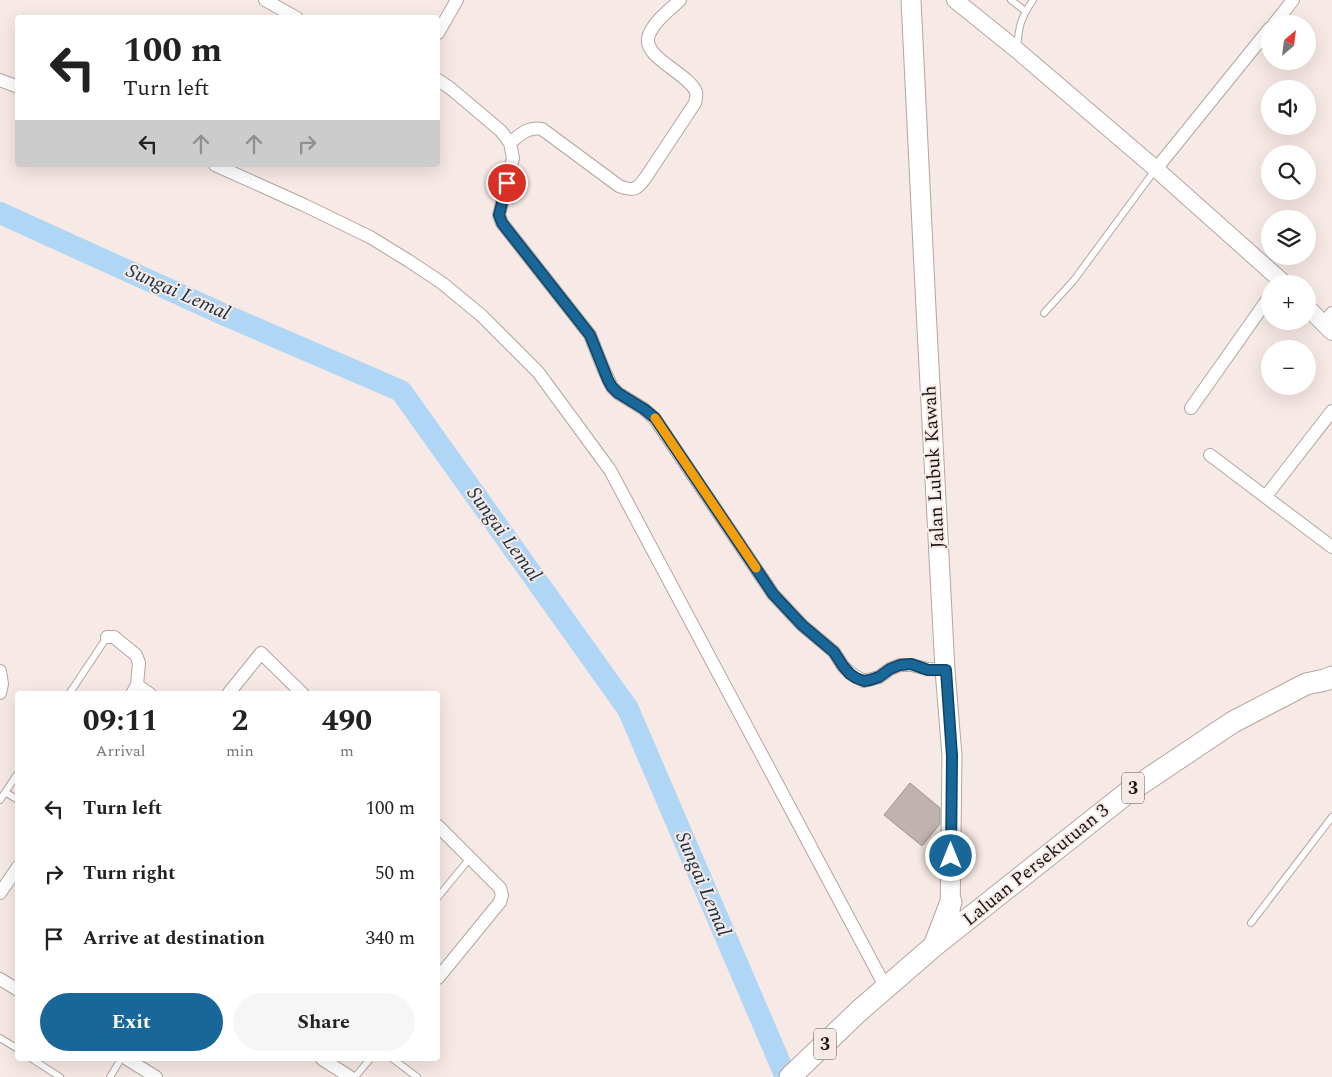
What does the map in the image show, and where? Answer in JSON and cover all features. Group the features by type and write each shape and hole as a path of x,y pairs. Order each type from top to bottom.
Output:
{"highway":[{"name":"Laluan Persekutuan 3","path":"1306,684 1318,671 1332,666"},
{"name":"Laluan Persekutuan 3","path":"790,1077 859,1011 942,940 1127,792 1233,722 1306,684 1332,677"},
{"path":"951,902 958,910 974,914"},
{"path":"942,940 951,902"}],"main road":[{"name":"Jalan Lubuk Kawah","path":"911,0 926,309 952,756 951,902"}],"street":[{"path":"265,0 292,15"},
{"path":"440,30 457,0"},
{"path":"510,143 528,130 542,129 619,186 632,190 637,188 695,103 697,93 691,84 659,58 648,42 650,32 680,0"},
{"path":"955,0 1156,169 1274,275"},
{"path":"1281,15 1293,0"},
{"path":"1156,169 1261,39"},
{"path":"0,80 15,86"},
{"path":"440,81 489,120 507,137 513,158 499,215 502,223 587,330 612,387 655,418 773,594 802,625 834,652 843,666 856,678 864,681 870,680 900,665 911,664 928,670 946,670"},
{"path":"219,167 370,237 409,261 442,283 482,316 538,372 610,470 886,988"},
{"path":"1191,408 1261,309"},
{"path":"1316,314 1329,323"},
{"path":"1266,496 1332,411"},
{"path":"1210,455 1332,547"},
{"path":"106,637 114,637 136,655 140,663 135,690"},
{"path":"230,691 261,654 300,691"},
{"path":"0,671 2,684 0,693"},
{"path":"440,828 500,888 502,895 500,902 440,976"},
{"path":"0,893 15,871"},
{"path":"0,979 15,988"},
{"path":"130,1061 156,1077"},
{"path":"325,1061 350,1077"}],"lane":[{"path":"1011,0 1025,11"},
{"path":"1016,50 1020,24 1032,0"},
{"path":"1044,313 1074,280 1156,169"},
{"path":"71,691 106,637"},
{"path":"0,800 15,777"},
{"path":"5,792 15,798"},
{"path":"1251,923 1332,817"},
{"path":"440,895 470,858"},
{"path":"0,1038 15,1047"},
{"path":"35,1061 60,1077"},
{"path":"110,1077 121,1061"},
{"path":"355,1077 368,1061"},
{"path":"397,1061 417,1077"}],"building":[{"path":"910,783 940,808 940,824 922,846 884,815"}],"waterway":[{"name":"Sungai Lemal","path":"0,213 225,315 401,391 628,709 786,1077"}],"slow traffic":[{"path":"655,418 756,568"}],"route":[{"path":"507,183 499,215 502,223 584,326 590,335 612,387 655,418 773,594 789,612 834,652 850,674 864,681 879,677 900,665 911,664 928,670 946,670 952,756 951,856"}]}
